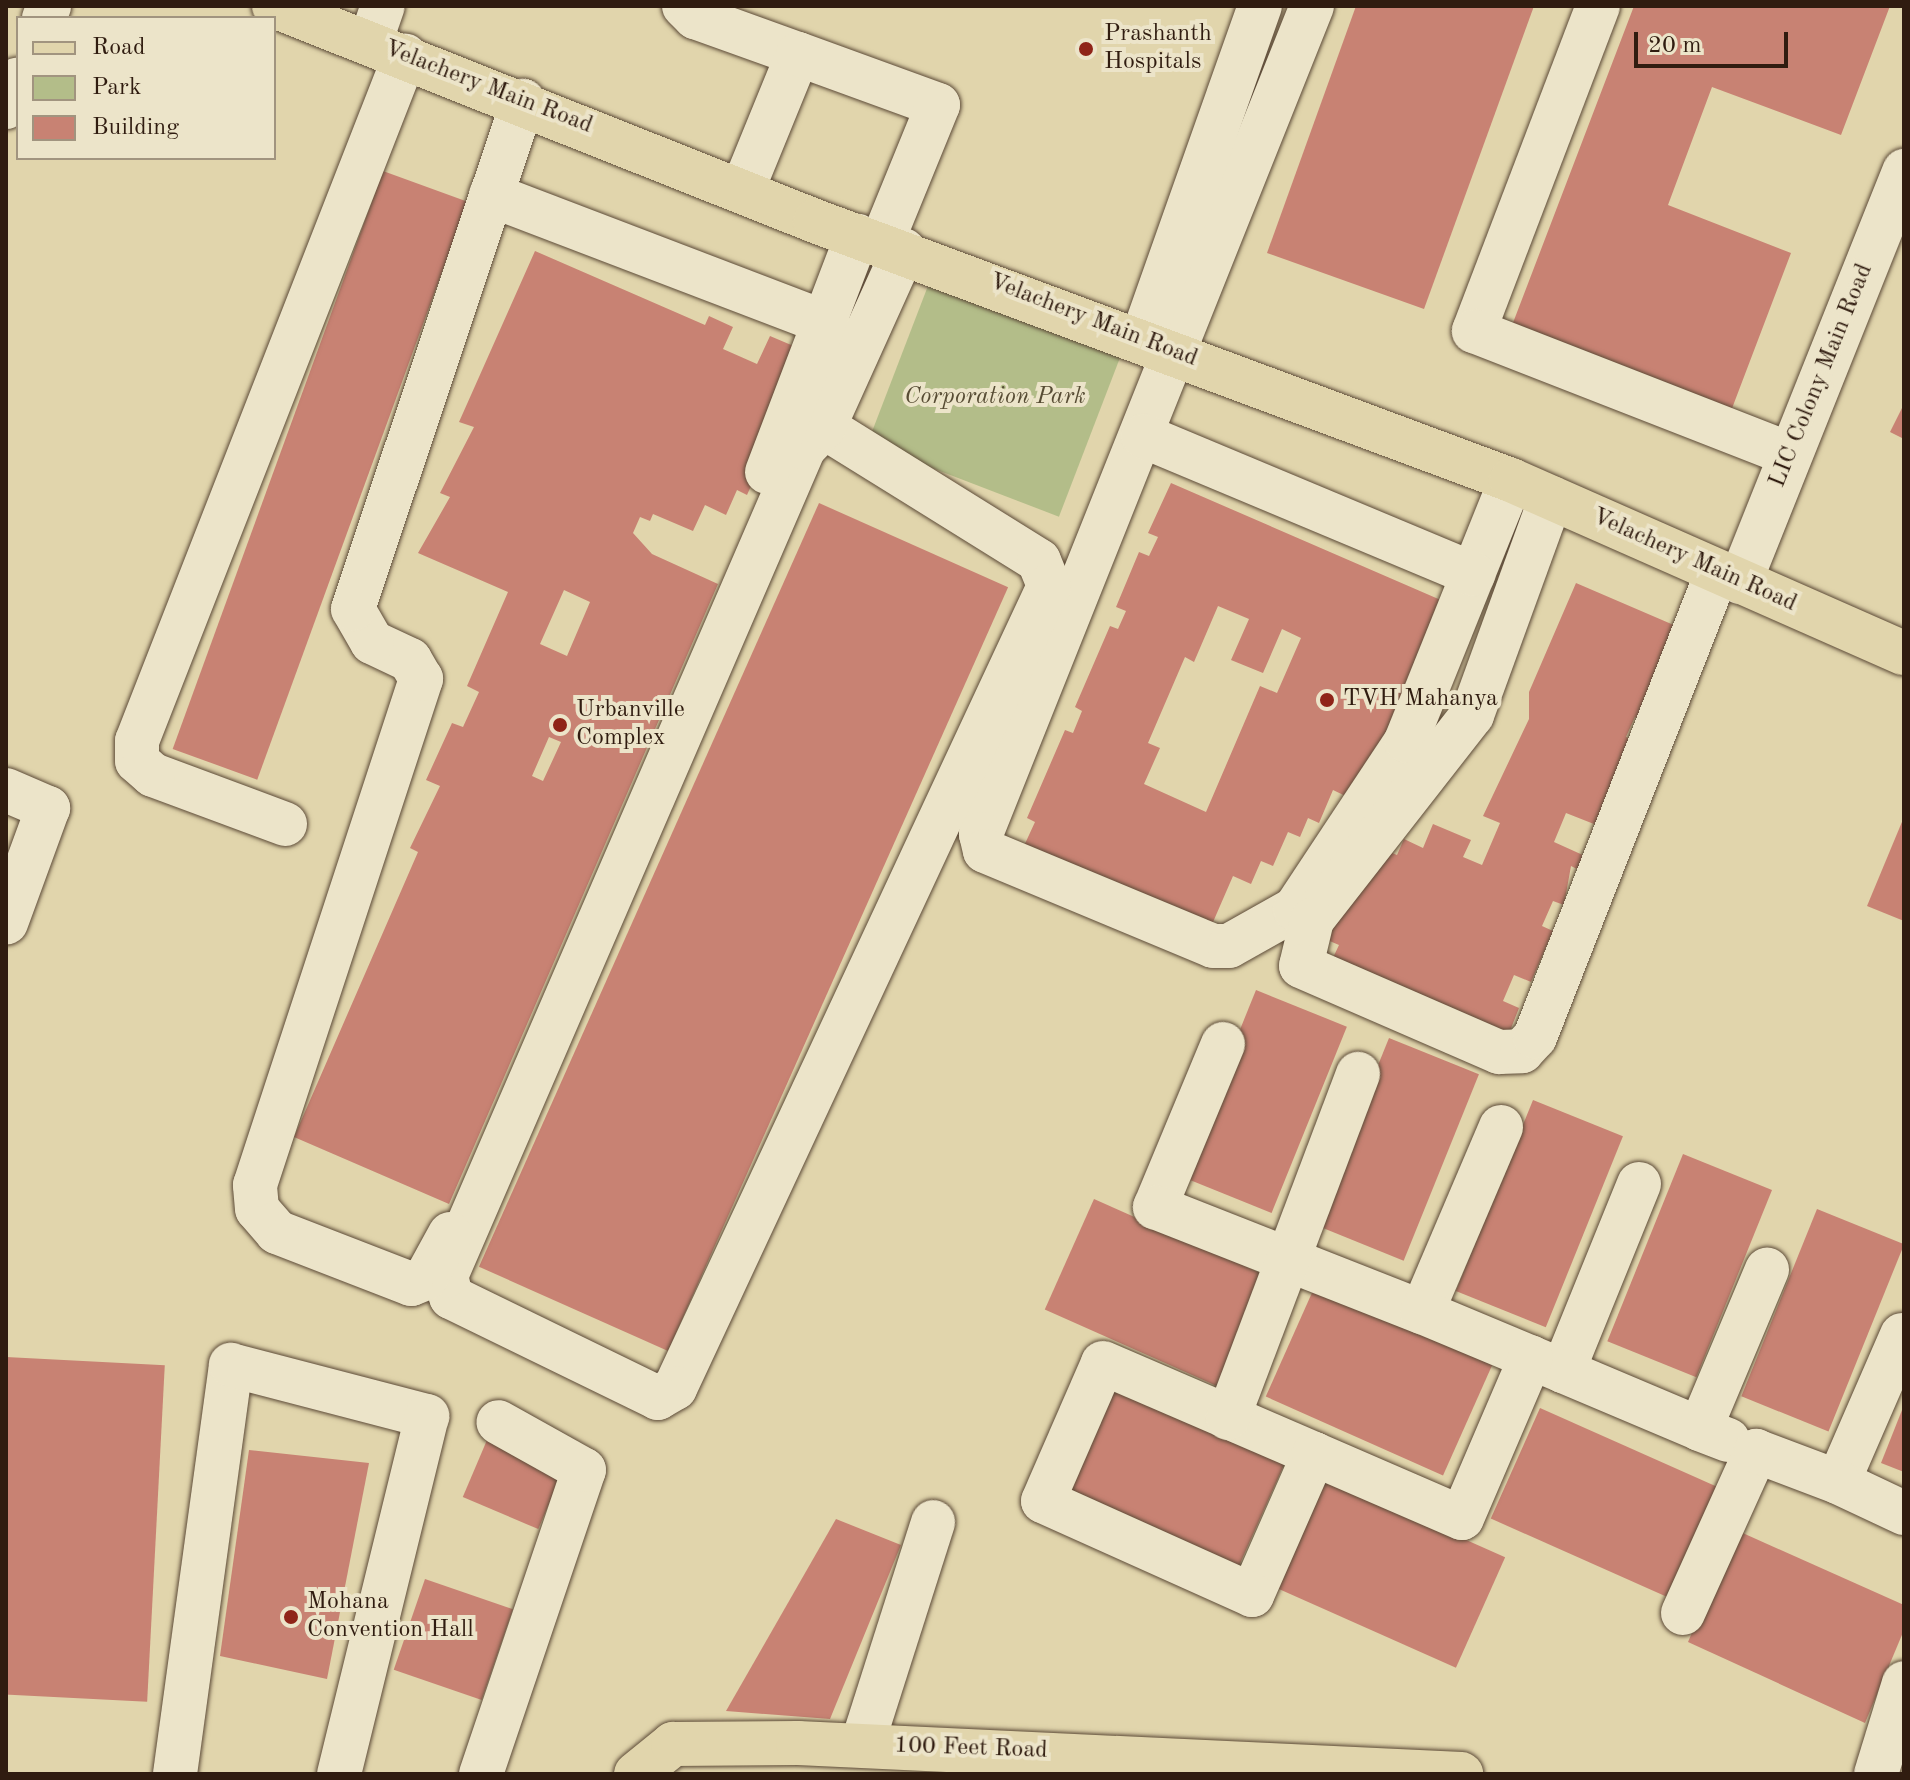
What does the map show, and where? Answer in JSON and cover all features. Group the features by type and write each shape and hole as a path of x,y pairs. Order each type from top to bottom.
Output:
{"main road":[{"name":"Velachery Main Road","path":"274,6 386,35 523,101 742,191 1511,480 1904,653"},
{"name":"100 Feet Road","path":"636,1774 673,1744 862,1745 1461,1774"}],"street":[{"path":"684,6 695,17 938,105 881,243 824,427 804,448 446,1276 451,1297 658,1398 675,1388 1049,586 1039,561 824,427"},
{"path":"1260,6 1158,345 1143,436 981,834 985,851 1213,946 1229,946 1295,909 1406,741 1511,480"},
{"path":"1158,345 1312,6"},
{"path":"1598,6 1474,331 1790,454"},
{"path":"285,824 153,775 137,761 137,741 386,35"},
{"path":"742,191 798,54"},
{"path":"6,107 16,84"},
{"path":"523,101 353,609 372,642 410,660 421,679 255,1185 257,1209 277,1232 411,1284 426,1278 440,1257 828,324 881,243"},
{"name":"LIC Colony Main Road","path":"1551,498 1472,715 1432,775 1312,920 1299,948 1301,966 1499,1052 1522,1051 1535,1037 1729,577 1790,454 1904,171"},
{"path":"491,195 828,324"},
{"path":"1143,436 1473,574"},
{"path":"6,790 48,808 6,923"},
{"path":"1223,1044 1155,1207 1422,1312 1700,1429 1838,1482 1904,1513"},
{"path":"1228,1418 1358,1074"},
{"path":"1422,1312 1501,1127"},
{"path":"1314,1454 1252,1595 1043,1501 1103,1363 1228,1418 1314,1454 1462,1518 1547,1364 1639,1184"},
{"path":"1700,1429 1767,1270"},
{"path":"1838,1482 1902,1335"},
{"path":"175,1774 231,1365 427,1416 339,1774"},
{"path":"481,1774 584,1470 498,1422"},
{"path":"1683,1613 1756,1451"},
{"path":"862,1745 933,1522"},
{"path":"1876,1774 1904,1683"}],"green space":[{"name":"Corporation Park","path":"931,278 1122,351 1059,517 868,443"}],"building":[{"path":"1356,6 1534,6 1424,309 1267,253"},
{"path":"1634,6 1890,6 1841,135 1712,87 1668,205 1791,253 1731,411 1511,328"},
{"path":"383,171 468,202 257,780 173,749"},
{"name":"Urbanville Complex","path":"535,251 705,325 709,316 733,327 723,349 757,364 770,336 810,353 747,495 737,490 726,515 705,505 693,531 653,514 650,521 640,517 633,533 652,554 718,584 449,1204 294,1137 418,852 410,848 440,786 426,780 452,723 463,727 479,692 467,686 508,592 418,553 450,497 440,493 474,427 459,422","holes":["564,590 590,602 567,656 540,644","549,737 561,742 543,781 532,776"]},
{"path":"1904,404 1904,439 1890,432"},
{"name":"TVH Mahanya","path":"1171,483 1443,601 1356,801 1333,790 1319,823 1308,818 1300,837 1288,832 1273,866 1261,861 1251,884 1233,876 1210,929 1023,848 1035,822 1027,818 1065,730 1073,733 1082,711 1075,707 1110,626 1118,629 1126,611 1116,607 1139,552 1149,556 1158,537 1148,533","holes":["1218,606 1249,619 1231,660 1263,673 1282,629 1301,638 1277,693 1260,686 1206,812 1144,784 1160,748 1148,743 1185,657 1194,662"]},
{"path":"819,503 1008,587 668,1351 479,1267"},
{"path":"1576,583 1683,629 1645,721 1635,717 1626,737 1636,741 1599,826 1566,813 1554,842 1585,856 1579,870 1571,866 1564,905 1553,901 1542,926 1553,931 1531,982 1514,975 1503,1001 1519,1008 1506,1041 1330,964 1339,945 1325,939 1362,877 1387,851 1397,855 1404,839 1423,848 1433,824 1471,840 1463,857 1482,865 1500,823 1483,816 1529,719 1529,692"},
{"path":"1904,817 1904,921 1867,906"},
{"path":"1256,990 1347,1027 1272,1213 1181,1176"},
{"path":"1389,1038 1479,1074 1404,1261 1314,1224"},
{"path":"1533,1100 1623,1136 1546,1327 1456,1291"},
{"path":"1683,1154 1772,1190 1696,1377 1607,1341"},
{"path":"1094,1199 1272,1278 1223,1389 1045,1310"},
{"path":"1817,1209 1904,1244 1828,1432 1741,1396"},
{"path":"1315,1286 1492,1365 1443,1475 1266,1397"},
{"path":"6,1357 165,1365 147,1702 6,1694"},
{"path":"1107,1383 1285,1462 1236,1573 1058,1494"},
{"path":"1904,1405 1904,1472 1881,1463"},
{"path":"1540,1408 1718,1487 1669,1598 1491,1519"},
{"path":"487,1440 562,1472 538,1529 463,1497"},
{"path":"249,1450 369,1463 327,1679 220,1656"},
{"path":"1327,1478 1505,1557 1456,1668 1278,1589"},
{"path":"836,1519 901,1545 830,1719 726,1711"},
{"path":"1736,1530 1904,1605 1904,1630 1865,1723 1688,1642"},
{"path":"425,1579 513,1609 482,1700 394,1670"}],"place":[{"name":"Prashanth Hospitals","path":"1086,49"},
{"name":"TVH Mahanya","path":"1327,700"},
{"name":"Urbanville Complex","path":"560,725"},
{"name":"Mohana Convention Hall","path":"291,1617"}]}
